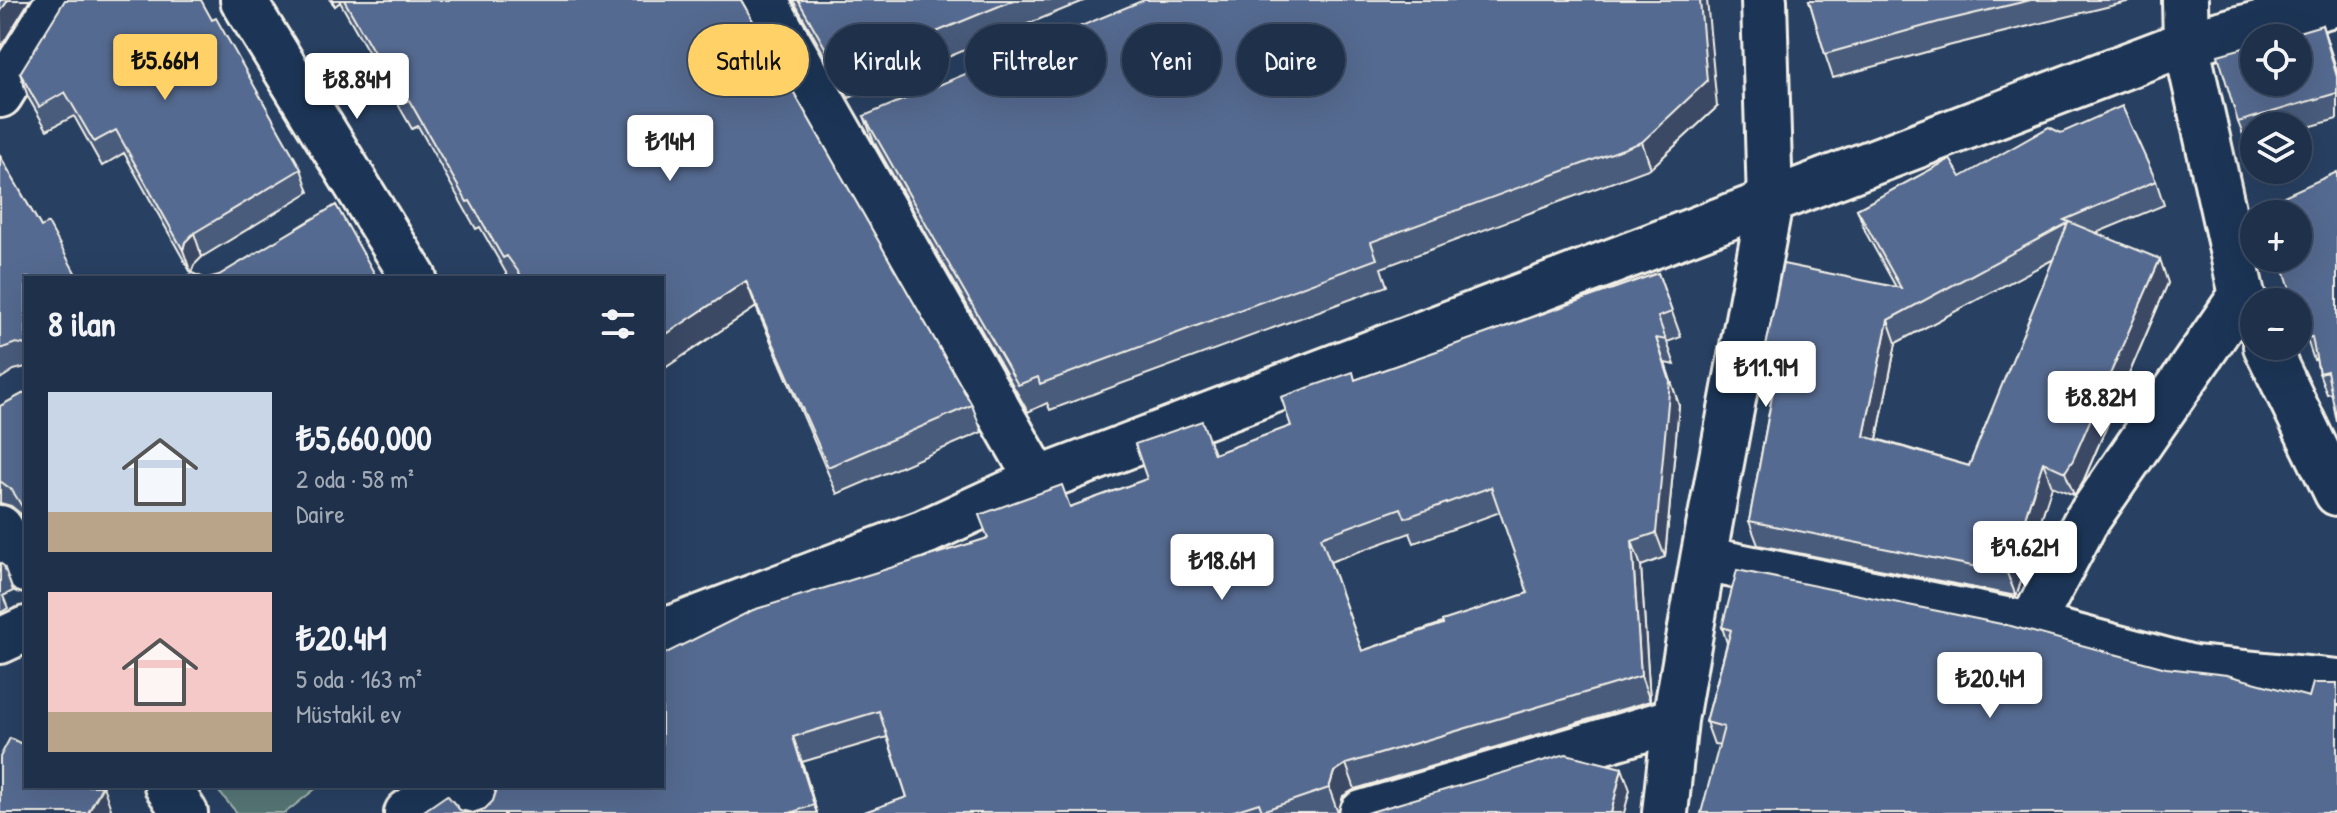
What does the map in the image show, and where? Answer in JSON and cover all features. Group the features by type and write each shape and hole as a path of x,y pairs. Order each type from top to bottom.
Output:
{"street":[{"path":"0,95 59,0"},
{"path":"243,0 413,276"},
{"path":"764,0 1038,480"},
{"path":"1665,813 1675,720 1770,202 1764,0"},
{"path":"2185,0 2186,43 2243,288"},
{"path":"664,631 925,532 1038,480 2186,43 2337,3"},
{"path":"838,130 881,112"},
{"path":"321,214 360,191"},
{"path":"2031,625 2085,523 2240,319"},
{"path":"2273,360 2337,493"},
{"path":"0,528 24,567"},
{"path":"1703,559 2031,625 2193,668 2337,682"},
{"path":"0,641 24,630"},
{"path":"1362,813 1675,720"},
{"path":"168,788 185,813"},
{"path":"407,813 441,788"},
{"path":"466,788 481,813"}],"green space":[{"path":"216,788 316,788 285,813 237,813"}],"building":[{"path":"0,0 8,0 0,12"},
{"path":"65,0 201,0 212,20 216,18 301,169 194,233 185,242 183,250 116,130 94,142 65,92 39,107 20,73"},
{"path":"344,0 741,0 755,24 688,24 688,96 796,96 972,405 828,467 746,281 664,336 664,276 522,276 507,256 503,258 470,201 467,202 409,100 403,103"},
{"path":"798,0 1014,0 949,27 949,24 825,24 825,47"},
{"path":"1144,0 1700,0 1707,81 1642,142 1371,242 1377,259 1040,384 1038,377 1018,385 864,116 912,96 949,96 949,81 965,74 965,96 1106,96 1106,24 1086,24"},
{"path":"1809,0 2031,0 1825,54"},
{"path":"2322,25 2337,77 2337,93 2272,112 2240,112 2238,122 2218,55 2240,49 2240,96 2312,96 2312,28"},
{"path":"2122,106 2156,181 2064,220 2160,259 2073,460 2065,472 2043,462 2007,573 1749,521 1778,364 1763,361 1783,264 1901,288 1857,209 1950,159 1961,177 2049,127 2061,133","holes":["2068,223 1969,466 1864,436 1888,320"]},
{"path":"0,156 41,227 48,223 77,276 24,276 24,345 16,343 0,349"},
{"path":"2337,172 2337,422 2327,371 2319,373 2312,337 2312,288 2290,288 2284,272 2312,272 2312,200 2275,200"},
{"path":"336,205 376,276 215,276"},
{"path":"1658,273 1672,312 1658,317 1666,340 1656,338 1670,381 1656,533 1632,541 1641,676 1346,764 1334,772 1329,788 1262,811 1259,803 1228,813 862,813 907,797 879,711 793,737 814,805 790,813 473,813 485,809 493,801 497,788 664,788 664,654 753,610 988,538 979,515 1062,485 1070,507 1147,479 1135,444 1202,421 1214,454 1291,426 1281,397 1353,372 1355,380","holes":["1491,487 1528,593 1442,621 1443,624 1362,651 1321,537 1401,508 1405,518"]},
{"path":"24,393 24,510 12,490 0,481 0,406"},
{"path":"1737,570 2011,626 2166,668 2227,675 2309,697 2313,683 2337,683 2337,813 1701,813 1724,727 1706,722 1731,630 1722,627"},
{"path":"10,738 24,745 24,788 101,788 88,813 0,813 0,757"},
{"path":"1566,754 1622,768 1611,813 1367,813"},
{"path":"447,795 460,810 473,813 421,813"}]}
